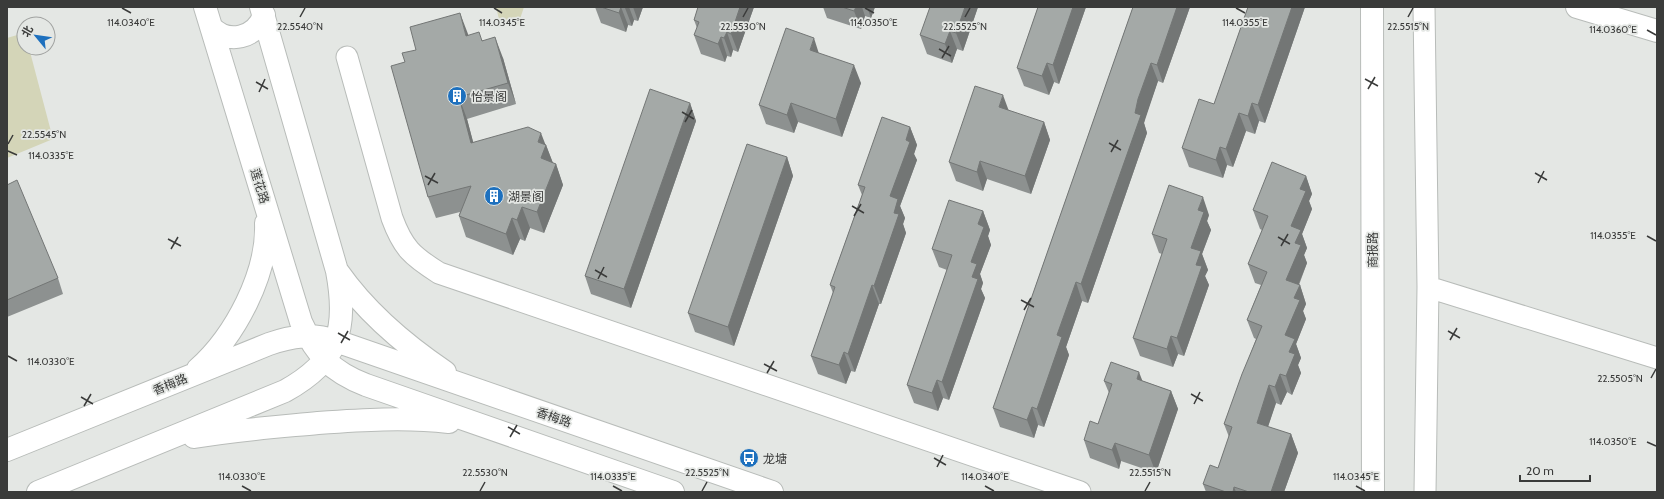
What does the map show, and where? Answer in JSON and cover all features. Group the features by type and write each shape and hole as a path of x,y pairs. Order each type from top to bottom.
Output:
{"main road":[{"name":"商报路","path":"1372,7 1373,492"},
{"path":"1578,7 1657,31"},
{"path":"208,17 220,35 232,39 254,30 259,26 262,11"},
{"path":"38,492 285,391 307,377 324,360 336,341 340,328 341,301 337,271 262,11"},
{"name":"莲花路","path":"208,17 301,322 307,336 324,360"},
{"path":"187,378 206,362 223,343 249,296 264,251 266,227 263,196"},
{"path":"337,271 349,288 396,335 434,364 468,387"},
{"name":"香梅路","path":"7,450 269,344 296,336 316,336 336,341 759,490"},
{"path":"324,360 355,381 673,492"},
{"path":"148,447 242,430 348,421 433,420 491,429"}],"street":[{"path":"1424,7 1428,287 1425,492"},
{"path":"347,57 392,218 399,238 410,252 439,273 1080,492"},
{"path":"1428,287 1657,358"}],"green space":[{"path":"496,7 524,7 518,25 499,19"},
{"path":"16,35 16,56 31,56 53,139 7,158 7,38"}],"building":[{"path":"601,7 621,7 619,13"},
{"path":"698,7 740,7 731,34 727,32 724,38 721,37 718,44 694,35 699,22 694,20"},
{"path":"842,7 856,7 854,11"},
{"path":"930,7 965,7 956,33 950,31 945,44 920,35"},
{"path":"1038,7 1073,7 1053,65 1047,63 1042,76 1017,68"},
{"path":"1133,7 1177,7 1157,65 1151,63 1138,99 1135,113 1141,115 1081,284 1076,282 1057,335 1062,337 1037,409 1032,407 1027,420 993,408"},
{"path":"1248,7 1292,7 1258,105 1252,103 1248,116 1239,113 1226,149 1220,147 1216,160 1182,148 1199,99 1214,104"},
{"path":"460,13 466,36 479,32 482,41 495,37 508,83 459,97 471,143 528,127 541,133 538,142 546,145 541,158 556,164 537,212 522,207 517,220 512,218 506,234 459,216 471,186 428,197 391,66 405,62 402,53 416,50 410,27"},
{"path":"786,28 814,38 810,50 854,65 836,119 791,103 787,115 759,105"},
{"path":"975,86 1003,95 999,107 1044,122 1025,176 980,161 977,172 949,162"},
{"path":"650,89 690,103 624,289 585,276"},
{"path":"882,117 910,127 906,140 910,142 890,196 898,199 894,213 899,214 848,354 844,352 839,365 811,356 835,287 830,285 865,187 858,185"},
{"path":"747,144 787,157 728,327 688,313"},
{"path":"1272,162 1306,176 1300,189 1306,191 1291,226 1301,230 1295,243 1301,245 1286,280 1300,285 1294,298 1300,300 1285,335 1295,339 1289,352 1295,354 1286,376 1280,374 1275,387 1269,385 1257,423 1291,434 1271,492 1249,492 1234,487 1233,492 1226,492 1203,484 1210,465 1218,468 1232,427 1224,424 1242,374 1262,326 1247,320 1267,272 1248,264 1268,216 1253,210"},
{"path":"17,180 58,278 7,300 7,185"},
{"path":"1169,185 1203,197 1198,210 1204,212 1191,248 1201,251 1196,265 1202,266 1177,338 1171,336 1167,349 1133,338 1167,239 1152,234"},
{"path":"949,200 983,211 978,224 984,227 971,262 977,264 972,277 978,279 942,382 937,380 932,393 907,385 952,255 932,249"},
{"path":"1111,362 1139,372 1137,379 1171,391 1149,455 1115,443 1112,450 1084,440 1090,421 1098,424 1112,384 1104,381"}],"place":[{"name":"怡景阁","path":"457,96"},
{"name":"湖景阁","path":"494,196"},
{"name":"龙塘","path":"749,458"}]}
